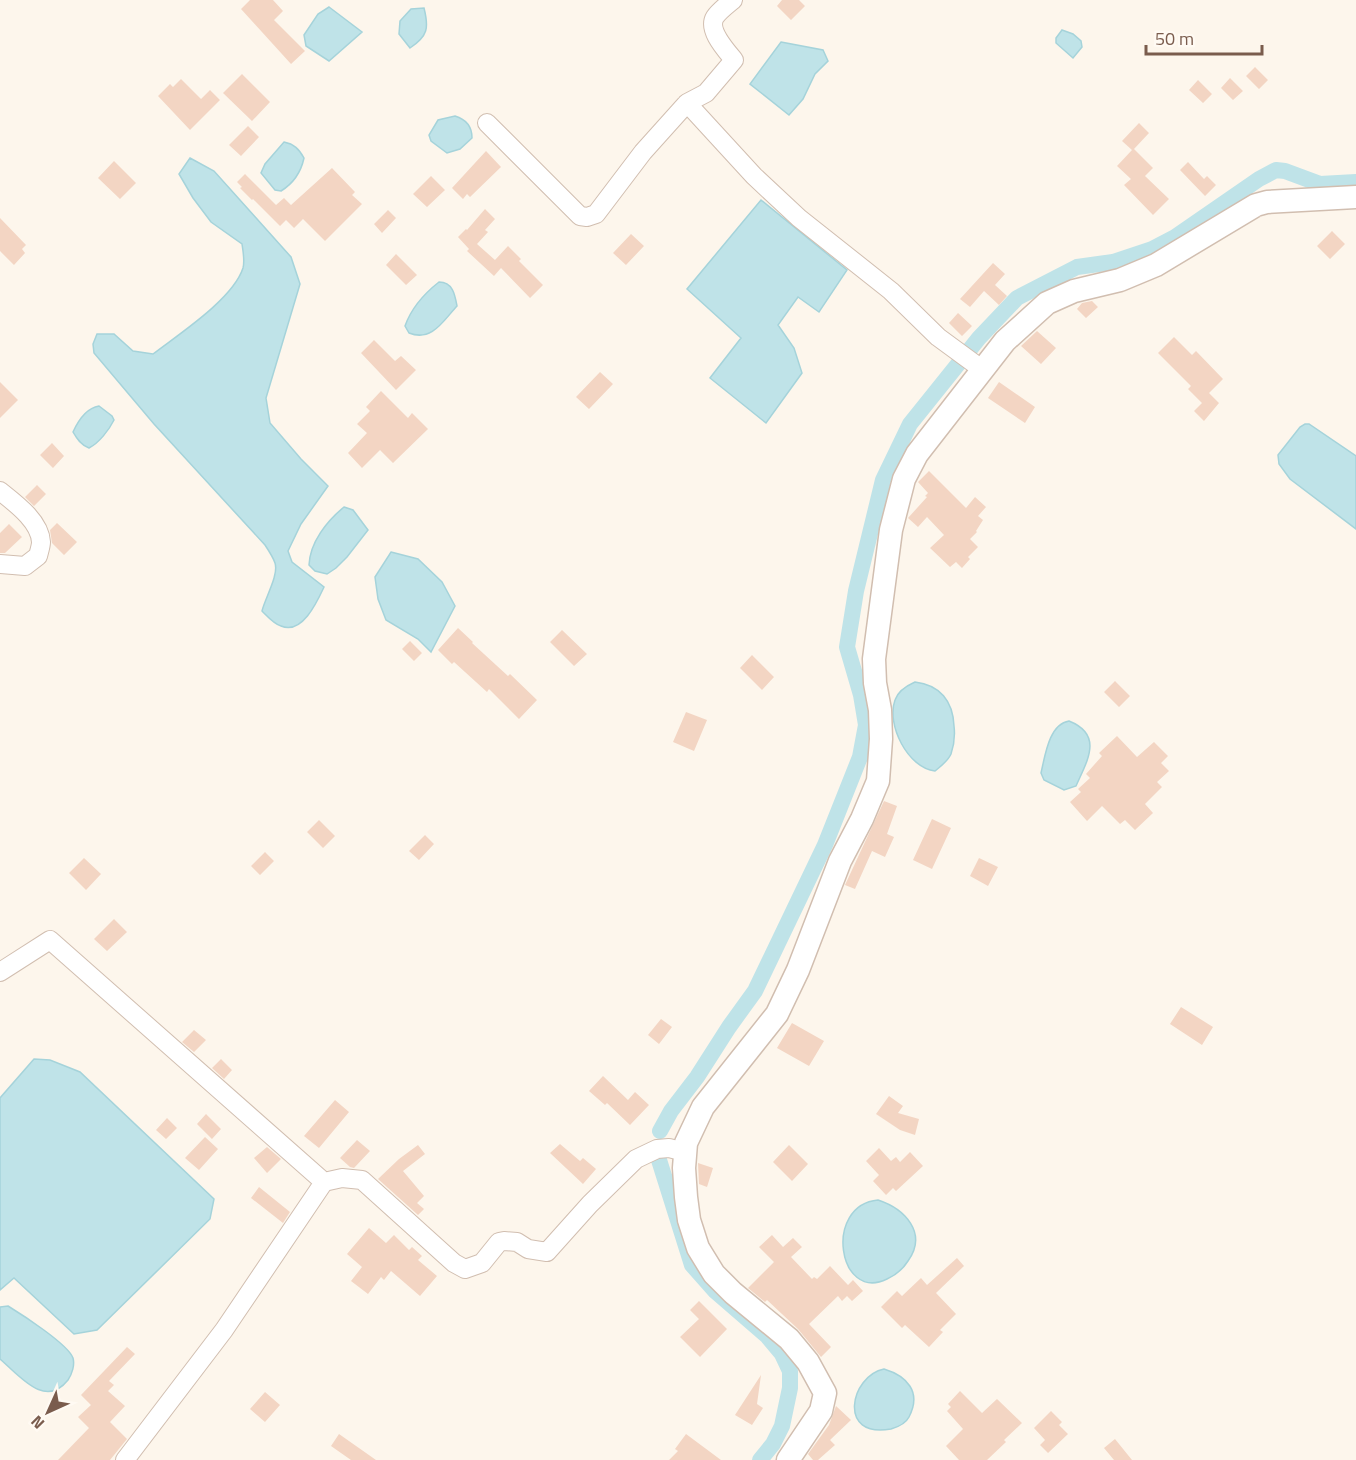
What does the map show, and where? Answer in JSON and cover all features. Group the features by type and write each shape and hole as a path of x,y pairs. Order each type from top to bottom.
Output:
{"street":[{"path":"487,123 580,216 587,218 596,214 643,152 687,104 706,93 734,60 718,38 713,25 714,18 733,0"},
{"path":"687,104 754,176 799,218 891,291 938,337 983,370"},
{"path":"788,1460 821,1411 825,1393 808,1362 789,1339 733,1293 714,1274 698,1248 689,1220 686,1197 684,1168 686,1143 703,1107 777,1014 798,970 840,861 862,819 878,780 881,729 874,659 891,530 901,488 917,454 1005,341 1047,303 1074,291 1120,280 1156,265 1256,205 1267,202 1356,196"},
{"path":"0,491 16,503 37,527 41,541 38,556 25,566 0,564"},
{"path":"0,972 50,940 324,1182"},
{"path":"125,1460 224,1330 324,1182 342,1178 362,1180 454,1263 465,1269 482,1263 504,1240 517,1242 538,1252 547,1252 636,1158 657,1149 669,1148 685,1152"}],"water":[{"path":"329,7 362,32 329,61 306,46 304,35 318,14"},
{"path":"424,8 426,31 410,48 399,34 400,21 411,9"},
{"path":"1062,30 1073,34 1081,41 1082,47 1073,58 1056,43 1056,38"},
{"path":"781,42 823,50 828,61 815,74 803,99 789,115 750,84"},
{"path":"455,116 467,124 472,138 460,149 447,153 431,141 429,135 438,120"},
{"path":"284,142 296,147 304,158 296,177 281,191 275,190 261,173 265,164"},
{"path":"190,158 214,171 291,257 300,284 266,398 270,423 328,486 301,524 288,551 292,562 324,587 308,616 296,626 289,628 276,624 262,611 276,568 265,545 154,424 94,353 93,344 97,334 114,334 133,351 153,354 217,304 237,280 243,268 242,244 211,222 179,174"},
{"path":"761,200 847,270 819,312 798,297 778,325 794,348 802,373 766,423 710,378 741,338 687,289"},
{"path":"439,282 450,287 457,306 442,324 431,332 424,335 409,333 405,326 411,314 424,296"},
{"path":"99,406 114,420 103,436 89,448 80,442 73,432 83,416"},
{"path":"1309,424 1356,456 1356,529 1290,479 1279,464 1278,455 1300,427"},
{"path":"344,507 353,510 368,530 336,568 327,574 315,571 309,565 312,548 326,525"},
{"path":"391,552 418,559 442,582 455,606 431,652 418,639 386,620 378,599 375,577"},
{"path":"915,682 932,687 944,696 953,717 954,736 951,754 935,771 925,768 908,754 897,733 894,721 893,710 896,697 903,689"},
{"path":"1069,721 1080,727 1086,734 1090,749 1076,786 1064,790 1044,780 1041,773 1052,734 1062,723"},
{"path":"34,1059 50,1060 80,1072 214,1199 210,1219 97,1330 74,1334 14,1278 0,1290 0,1098"},
{"path":"878,1200 897,1209 905,1216 911,1223 916,1241 914,1251 899,1272 887,1279 870,1283 857,1277 848,1266 844,1250 844,1234 849,1218 861,1206"},
{"path":"8,1306 63,1345 73,1358 71,1375 59,1388 42,1391 33,1387 0,1359 0,1307"},
{"path":"884,1369 899,1376 910,1386 914,1400 913,1408 908,1419 899,1426 874,1430 862,1425 856,1416 854,1405 863,1383 872,1374"}],"building":[{"path":"250,0 273,0 283,11 274,20 305,51 291,64 241,9"},
{"path":"782,0 799,0 805,6 791,20 777,6"},
{"path":"1255,67 1268,80 1259,89 1246,76"},
{"path":"242,74 270,102 252,121 223,93"},
{"path":"1230,78 1243,91 1233,100 1221,88"},
{"path":"181,79 201,99 210,90 220,100 190,130 158,96 170,84 173,87"},
{"path":"1198,80 1212,94 1203,103 1189,90"},
{"path":"1139,123 1149,133 1134,149 1153,168 1145,176 1169,199 1153,215 1124,185 1131,179 1117,166 1132,150 1122,141"},
{"path":"248,126 259,137 241,156 229,145"},
{"path":"486,151 501,167 470,197 467,194 463,199 452,188"},
{"path":"114,161 136,183 120,199 98,178"},
{"path":"1188,162 1204,179 1207,176 1216,185 1205,196 1180,170"},
{"path":"332,168 355,192 352,195 362,204 325,241 303,219 294,228 286,220 280,226 240,188 242,187 237,182 245,174 276,205 284,198 291,205"},
{"path":"431,176 445,190 427,207 413,194"},
{"path":"485,209 495,219 485,230 488,232 477,244 495,260 508,246 521,259 519,261 543,285 530,298 501,268 494,276 467,251 469,249 458,237"},
{"path":"388,210 396,218 382,233 374,224"},
{"path":"0,218 26,245 22,249 25,253 14,265 0,251"},
{"path":"1332,231 1345,244 1330,259 1317,246"},
{"path":"631,234 644,246 626,265 613,253"},
{"path":"396,254 417,275 406,285 386,265"},
{"path":"993,263 1005,274 995,285 1007,296 999,305 984,291 970,307 960,299"},
{"path":"1092,301 1098,307 1086,318 1077,309 1082,303"},
{"path":"958,313 972,326 962,336 949,323"},
{"path":"1037,331 1056,348 1041,364 1021,346"},
{"path":"1174,337 1192,355 1196,351 1223,379 1209,393 1219,403 1204,421 1194,411 1202,403 1188,389 1191,386 1158,353"},
{"path":"374,340 395,361 401,356 416,370 396,390 361,353"},
{"path":"600,372 613,384 589,409 576,397"},
{"path":"0,382 18,400 0,418"},
{"path":"999,382 1035,407 1025,423 988,398"},
{"path":"381,391 408,418 412,413 428,429 393,463 380,450 362,468 348,453 367,433 357,424 370,411 366,407"},
{"path":"52,443 64,456 53,468 40,455"},
{"path":"929,471 966,508 975,497 986,507 978,516 983,520 977,532 970,539 978,547 968,557 970,559 962,568 956,562 950,567 930,548 944,535 927,517 918,527 908,518 927,497 925,496 928,493 918,482"},
{"path":"37,485 46,494 34,506 25,497"},
{"path":"57,523 77,542 64,555 52,543 50,530"},
{"path":"9,524 22,537 5,553 0,553 0,533"},
{"path":"458,628 537,700 519,719 489,689 487,692 438,650"},
{"path":"562,630 587,654 574,666 550,642"},
{"path":"410,641 422,653 414,661 402,649"},
{"path":"752,655 774,677 762,690 740,668"},
{"path":"1115,681 1130,696 1119,707 1104,692"},
{"path":"686,712 707,720 694,751 673,742"},
{"path":"1117,736 1137,757 1154,742 1168,756 1161,763 1169,771 1157,782 1162,787 1145,804 1153,813 1135,830 1125,820 1120,824 1102,806 1087,821 1070,802 1081,792 1078,789 1090,778 1086,774 1102,756 1099,753"},
{"path":"884,801 897,806 887,834 894,837 885,857 872,851 855,889 845,885"},
{"path":"932,819 951,828 932,869 913,860"},
{"path":"319,820 335,836 323,848 307,832"},
{"path":"425,835 434,844 419,860 409,851"},
{"path":"265,852 274,861 260,875 251,866"},
{"path":"84,858 101,874 86,890 69,873"},
{"path":"979,858 998,867 988,886 970,876"},
{"path":"114,919 127,932 107,951 94,939"},
{"path":"1181,1007 1213,1027 1202,1045 1170,1024"},
{"path":"661,1019 672,1027 659,1044 648,1035"},
{"path":"792,1023 824,1041 809,1066 777,1048"},
{"path":"194,1030 206,1040 194,1052 182,1042"},
{"path":"221,1059 232,1070 224,1079 212,1068"},
{"path":"603,1076 628,1100 635,1092 649,1105 630,1125 607,1103 605,1105 589,1091"},
{"path":"889,1096 903,1106 898,1113 919,1119 915,1135 900,1130 876,1114"},
{"path":"335,1100 349,1112 319,1148 304,1136"},
{"path":"206,1114 221,1129 212,1139 197,1124"},
{"path":"167,1118 177,1128 166,1139 156,1130"},
{"path":"205,1137 218,1149 199,1170 185,1158"},
{"path":"357,1140 370,1151 354,1168 340,1158"},
{"path":"560,1144 580,1161 583,1158 596,1169 583,1184 550,1153"},
{"path":"418,1145 425,1154 403,1171 424,1196 417,1203 424,1209 418,1215 378,1179"},
{"path":"789,1145 808,1164 792,1181 773,1162"},
{"path":"267,1147 281,1159 267,1173 254,1158"},
{"path":"879,1148 891,1161 896,1157 900,1162 910,1152 923,1166 896,1191 893,1188 886,1195 873,1181 879,1175 866,1161"},
{"path":"698,1163 713,1168 707,1187 699,1184"},
{"path":"259,1187 290,1212 283,1223 251,1198"},
{"path":"369,1228 386,1243 394,1235 409,1250 412,1247 422,1256 418,1260 437,1276 420,1296 391,1271 384,1280 381,1277 368,1294 351,1281 362,1267 347,1254"},
{"path":"772,1235 783,1247 793,1238 802,1247 791,1257 812,1279 814,1277 817,1279 830,1266 848,1285 853,1280 863,1291 852,1301 847,1296 842,1301 838,1296 809,1324 831,1347 821,1357 798,1329 767,1300 765,1302 748,1288 774,1262 759,1247"},
{"path":"957,1258 964,1266 936,1293 956,1314 940,1330 943,1332 929,1347 905,1325 902,1328 881,1307 897,1291 902,1296 921,1278 927,1285"},
{"path":"699,1301 727,1329 700,1357 680,1337 699,1319 690,1310"},
{"path":"127,1347 135,1354 109,1381 114,1385 108,1391 125,1406 110,1422 127,1439 110,1460 58,1460 89,1428 78,1417 91,1405 81,1395"},
{"path":"761,1375 757,1404 763,1408 752,1425 735,1415"},
{"path":"960,1391 982,1413 997,1399 1022,1423 987,1460 959,1460 946,1446 963,1429 947,1411 951,1407 948,1404"},
{"path":"265,1392 280,1405 265,1422 250,1409"},
{"path":"836,1406 851,1420 830,1440 835,1445 818,1460 813,1460 808,1454 829,1425"},
{"path":"1051,1411 1062,1422 1059,1425 1068,1434 1048,1453 1040,1445 1045,1440 1034,1428"},
{"path":"339,1434 376,1460 351,1460 331,1446"},
{"path":"686,1434 721,1460 669,1460 678,1451 675,1449"},
{"path":"1115,1439 1132,1460 1114,1460 1104,1448"}],"waterway":[{"path":"660,1131 671,1111 697,1077 755,991 825,845 860,757 866,725 861,695 847,647 856,591 883,480 910,424 979,338 1017,298 1077,267 1113,262 1152,249 1175,237 1259,179 1276,170 1320,184 1356,182"},
{"path":"659,1160 692,1265 715,1291 767,1336 782,1354 790,1371 790,1388 782,1426 773,1444 760,1460"}]}
